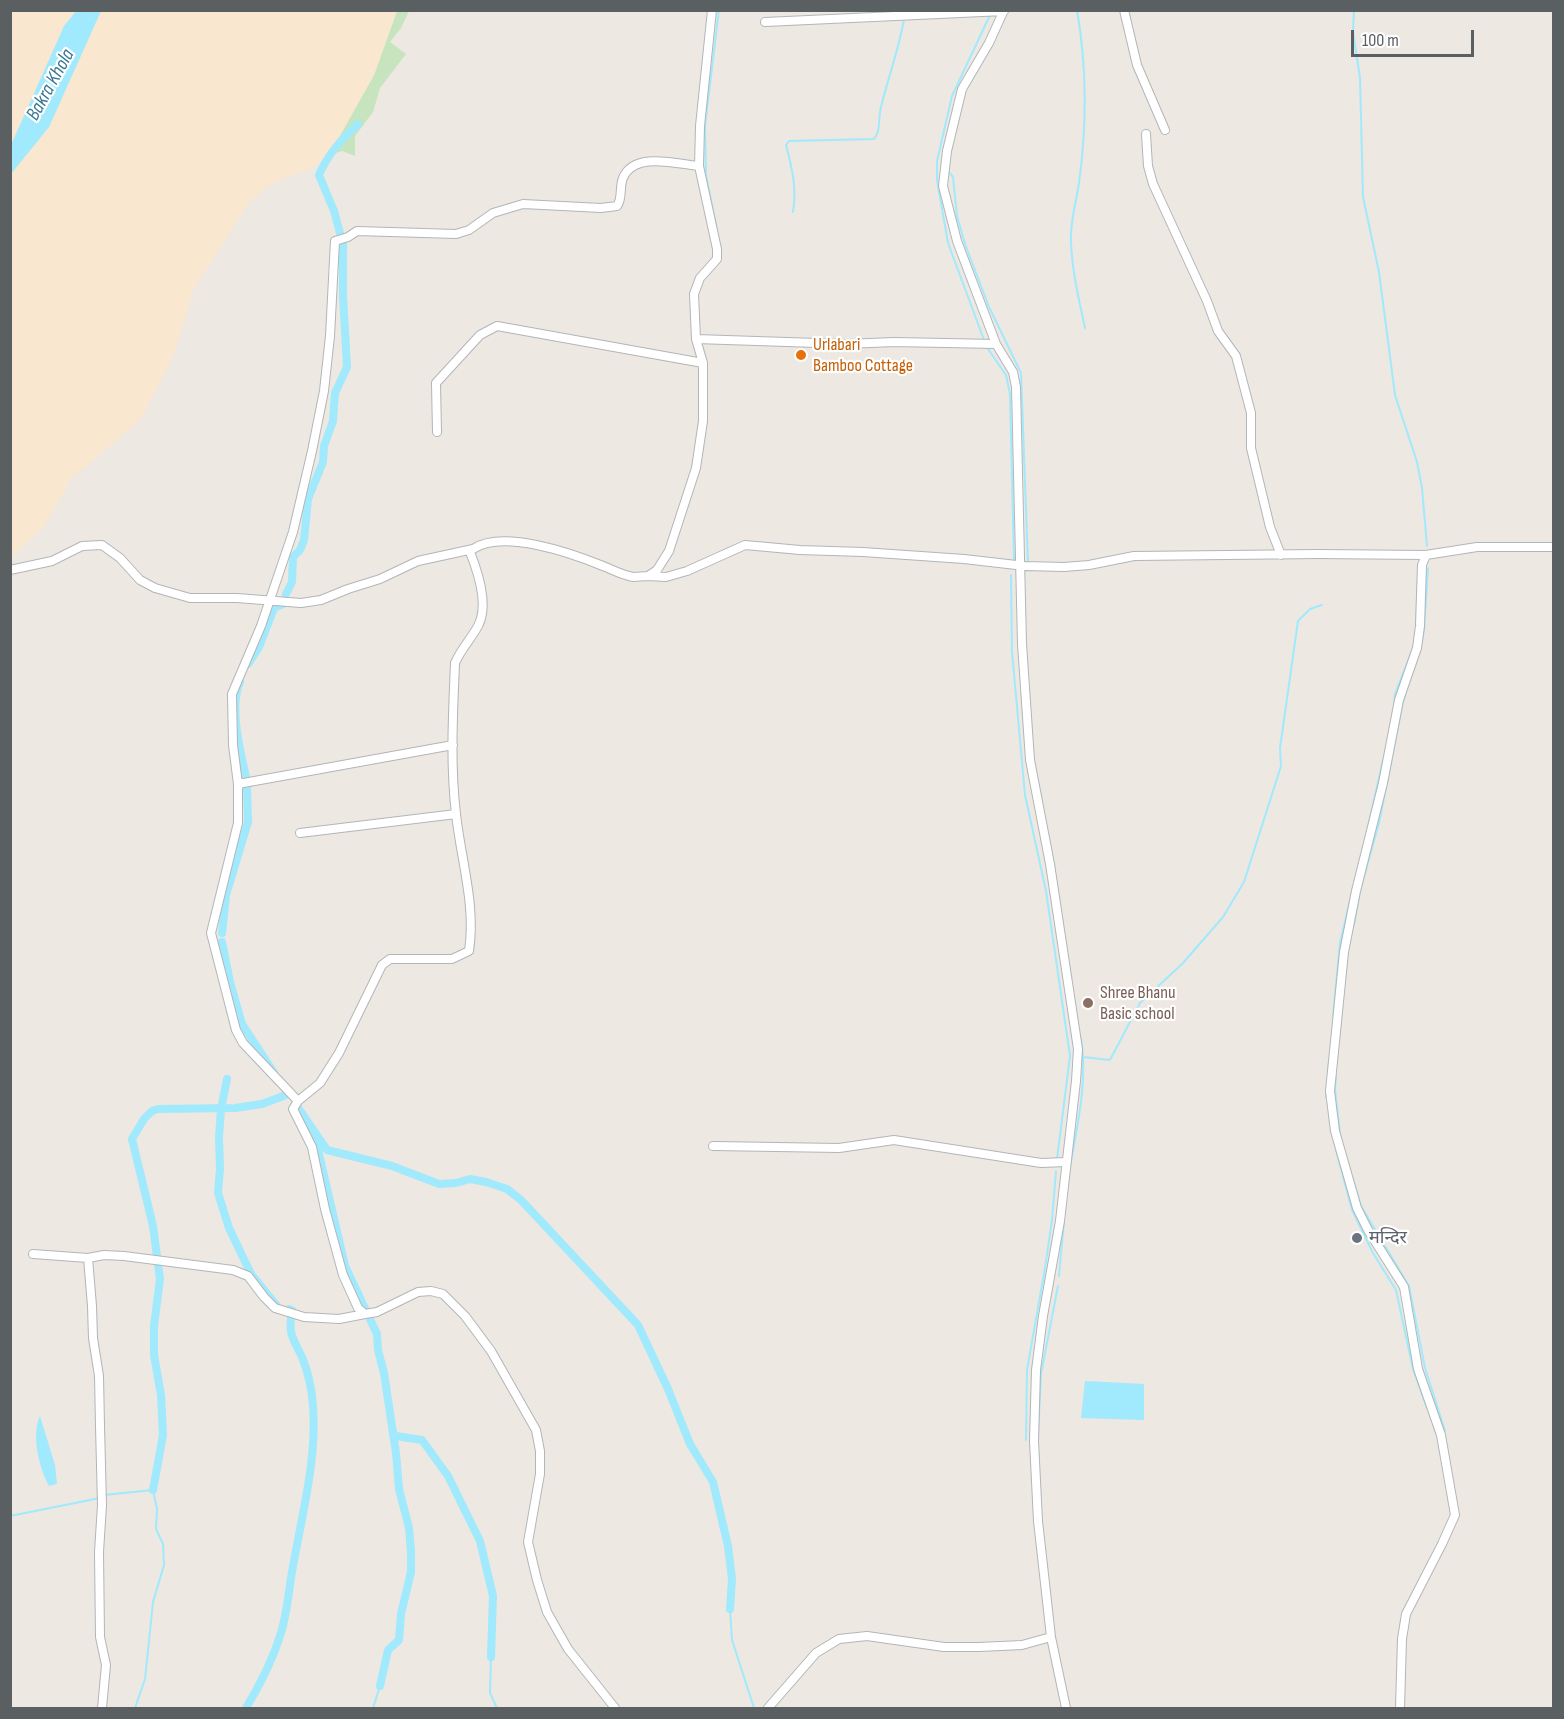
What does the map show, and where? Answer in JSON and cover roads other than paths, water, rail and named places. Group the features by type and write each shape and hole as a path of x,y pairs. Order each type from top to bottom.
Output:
{"street":[{"path":"648,576 657,570 669,550 696,468 703,421 703,363 696,339 694,294 696,286 717,259 717,249 699,166 700,126 712,10"},
{"path":"1124,10 1137,65 1165,130"},
{"path":"765,22 1004,11 989,43 962,89 947,151 944,186 957,241 996,344 1013,372 1016,387 1023,681 1030,760 1050,864 1078,1048 1060,1221 1043,1316 1036,1388 1034,1441 1038,1521 1051,1637 1066,1708"},
{"path":"1146,134 1148,166 1153,184 1207,301 1218,331 1236,356 1251,413 1250,439 1253,459 1270,527 1281,555"},
{"path":"298,1101 243,1043 236,1030 211,933 238,823 238,784 233,745 232,694 270,601 293,532 324,391 330,336 334,244 357,231 456,234 469,230 492,213 523,204 601,208 617,206 620,202 622,179 634,165 648,161 699,166"},
{"path":"437,432 436,383 480,335 497,326 703,363"},
{"path":"696,339 847,344 894,342 996,344"},
{"path":"10,570 52,561 82,546 102,545 120,558 140,580 155,588 190,598 237,598 301,603 321,600 380,579 418,561 473,549 480,545 506,541 542,546 633,577 666,577 687,572 745,545 1064,567 1089,565 1134,556 1426,555 1477,547 1554,547"},
{"path":"361,1311 343,1275 312,1147 293,1111 298,1101 320,1083 339,1053 382,965 390,959 452,959 469,951 471,924 468,888 456,813 453,746 455,663 460,651 479,625 483,614 482,592 470,552 473,549"},
{"path":"1400,1708 1402,1639 1406,1614 1455,1515 1441,1435 1418,1369 1404,1287 1357,1208 1335,1131 1330,1091 1344,952 1356,891 1383,783 1399,700 1417,648 1422,565 1426,555"},
{"path":"238,784 453,746"},
{"path":"300,833 456,813"},
{"path":"713,1146 839,1148 894,1140 1041,1163 1065,1162"},
{"path":"33,1254 88,1258 104,1255 124,1256 233,1270 249,1276 275,1308 304,1317 339,1318 361,1311 377,1312 418,1292 431,1291 443,1294 465,1316 491,1351 536,1430 540,1451 540,1474 528,1542 547,1612 568,1649 615,1708"},
{"path":"88,1258 93,1338 99,1376 102,1505 99,1552 100,1637 106,1665 102,1708"},
{"path":"768,1708 816,1653 839,1639 867,1636 944,1647 979,1647 1022,1645 1051,1637"}],"water":[{"name":"Bakra Khola","path":"77,10 101,11 49,127 11,174 11,145 64,26"},
{"path":"1085,1381 1144,1384 1144,1420 1081,1418"},
{"path":"40,1416 55,1465 57,1484 49,1486 37,1451 36,1432"}],"waterway":[{"path":"717,230 706,176 705,126 719,10"},
{"path":"1077,10 1083,53 1085,118 1082,161 1072,220 1071,242 1074,275 1085,328"},
{"path":"1354,10 1353,32 1360,78 1363,197 1379,272 1395,395 1417,462 1422,488 1427,546"},
{"path":"984,340 948,243 937,180 937,161 952,96 990,15"},
{"path":"793,212 794,186 786,145 789,141 874,139 878,132 881,107 904,19"},
{"path":"286,594 292,582 293,557 300,550 304,540 308,499 323,462 324,446 333,421 335,393 347,367 343,244 334,211 319,175 326,160 358,124"},
{"path":"948,171 953,177 957,216 965,244 989,307 1021,373 1028,563"},
{"path":"986,346 1006,375 1010,394 1014,561"},
{"path":"1421,646 1428,568"},
{"path":"1416,624 1418,573"},
{"path":"1011,575 1012,652 1025,795 1046,891 1070,1056 1057,1159"},
{"path":"248,664 259,647 274,608 283,604"},
{"path":"1084,1057 1109,1060 1111,1058 1140,1003 1183,963 1223,917 1244,882 1281,766 1280,748 1298,621 1310,609 1322,605"},
{"path":"1394,707 1395,694 1411,653"},
{"path":"240,682 235,703 235,716 246,777"},
{"path":"1354,925 1360,891 1379,823 1407,688"},
{"path":"1368,827 1383,760"},
{"path":"222,933 226,895 248,822 247,788"},
{"path":"1333,1016 1340,943 1357,871"},
{"path":"222,942 242,1024 274,1073"},
{"path":"1339,1038 1347,960"},
{"path":"1070,1168 1082,1088 1081,1039"},
{"path":"1328,1072 1329,1060"},
{"path":"1336,1076 1335,1090 1340,1133"},
{"path":"227,1079 221,1109 218,1193 229,1228 251,1274 277,1306"},
{"path":"1326,1090 1326,1097"},
{"path":"153,1490 163,1435 161,1395 154,1355 154,1326 160,1279 153,1226 132,1139 144,1119 152,1111 158,1109 235,1108 262,1104 286,1095"},
{"path":"299,1109 327,1150 392,1166 439,1184 470,1179 507,1189 521,1200 638,1325 668,1389 690,1444 713,1482 728,1546 732,1579 730,1609"},
{"path":"315,1137 345,1266 377,1334 396,1453 399,1489 409,1528 411,1572 401,1614 399,1640 388,1650 380,1686"},
{"path":"1336,1150 1352,1210 1373,1253 1396,1290 1413,1369 1427,1408"},
{"path":"1026,1440 1027,1370 1052,1220 1056,1171"},
{"path":"1352,1176 1361,1206 1409,1286 1425,1368 1445,1431"},
{"path":"1059,1276 1064,1221"},
{"path":"1038,1437 1041,1374 1058,1286"},
{"path":"246,1708 278,1643 287,1606 311,1464 314,1425 312,1394 304,1363 292,1335 290,1325 292,1310 289,1309"},
{"path":"393,1433 396,1436 422,1440 448,1476 480,1541 493,1596 491,1657"},
{"path":"104,1495 153,1490 157,1509 156,1529 163,1544 164,1565 153,1602 145,1679 135,1708"},
{"path":"10,1516 100,1498"},
{"path":"730,1609 732,1640 754,1708"},
{"path":"491,1657 490,1693 497,1708"},
{"path":"373,1708 380,1686"}],"place":[{"name":"Urlabari Bamboo Cottage","path":"801,355"},
{"name":"Shree Bhanu Basic school","path":"1088,1003"},
{"name":"मन्दिर","path":"1357,1238"}]}
